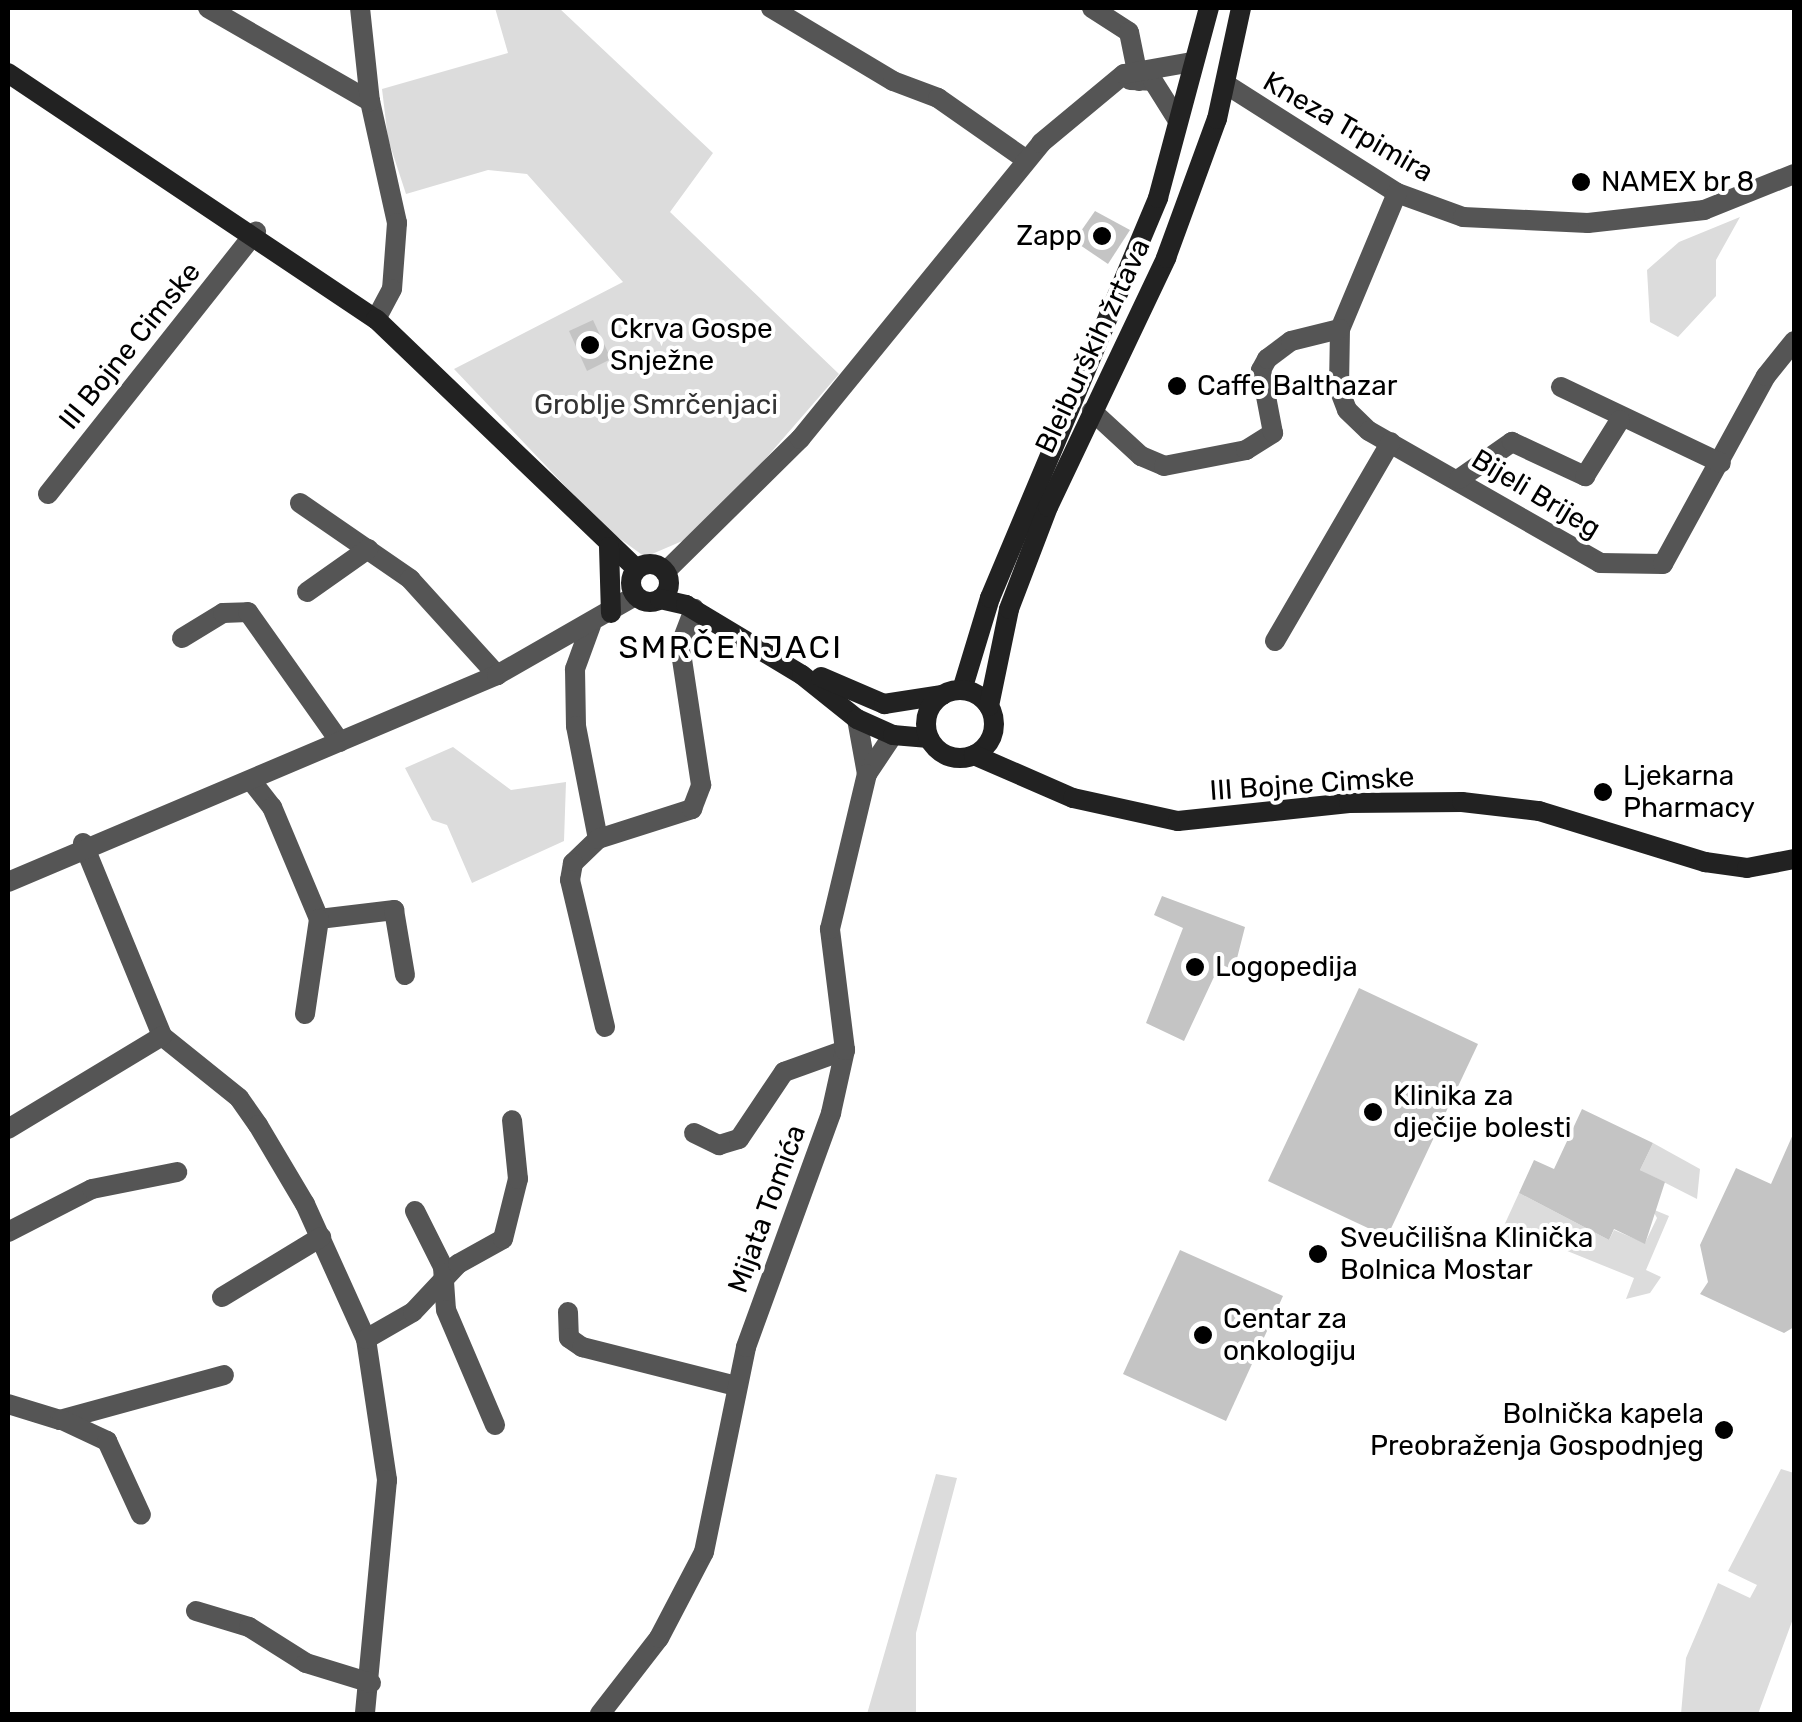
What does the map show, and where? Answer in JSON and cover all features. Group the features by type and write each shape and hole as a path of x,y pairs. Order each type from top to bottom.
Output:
{"street":[{"path":"208,8 370,101"},
{"path":"360,8 370,101 397,223 392,289 376,319"},
{"path":"771,8 893,81 938,98 1025,160"},
{"path":"1092,8 1129,32 1139,76 1164,91 1177,118"},
{"name":"Bleiburških žrtava","path":"952,693 1158,198 1209,8"},
{"name":"Bleiburških žrtava","path":"989,706 1009,609 1092,411 1166,258 1227,85 1242,8"},
{"path":"8,882 83,844 254,784 340,742 573,644 591,625 635,596 665,584 800,439 1025,160 1113,82 1193,62"},
{"path":"8,73 256,232 376,319 637,570 665,584 874,701 952,693 989,706 992,736 974,755 951,757 929,738 893,736 856,720 802,675 694,609 665,584"},
{"name":"Kneza Trpimira","path":"1227,85 1397,193 1463,217 1588,224 1704,210 1794,174"},
{"name":"Bijeli Brijeg","path":"1397,193 1340,329 1338,389 1348,410 1391,442 1555,542 1600,563 1644,570 1663,564 1766,376 1794,340"},
{"name":"III Bojne Cimske","path":"48,494 256,232"},
{"path":"1092,411 1141,456 1164,466 1246,450 1273,432 1261,370 1267,359 1291,341 1340,329"},
{"path":"1561,386 1620,420 1721,463"},
{"path":"1459,480 1512,442 1586,476 1620,420"},
{"path":"1275,641 1391,442"},
{"path":"300,503 421,590 497,674"},
{"path":"610,548 611,613"},
{"path":"308,592 368,549"},
{"path":"635,596 637,570"},
{"path":"605,1027 570,880 573,864 598,839 692,809 701,785 680,646 694,609"},
{"path":"182,638 223,613 248,612 340,742"},
{"path":"573,644 576,728 598,839"},
{"path":"929,738 926,719 952,693"},
{"name":"Mijata Tomića","path":"856,720 866,774"},
{"name":"Mijata Tomića","path":"600,1714 692,1584 717,1502 736,1386 831,1113 845,1050 830,929 866,774 893,736"},
{"name":"III Bojne Cimske","path":"992,736 1015,767"},
{"name":"III Bojne Cimske","path":"974,755 1015,767 1072,798 1178,822 1349,803 1462,802 1540,810 1705,862 1748,868 1794,860"},
{"path":"254,784 272,806 318,919 305,1014"},
{"path":"83,844 162,1036 238,1098 305,1204 366,1339 388,1480 372,1683 365,1714"},
{"path":"318,919 394,910 405,975"},
{"path":"8,1129 162,1036"},
{"name":"Mijata Tomića","path":"694,1133 719,1146 739,1139 784,1072 845,1050"},
{"path":"366,1339 413,1312 513,1223 512,1120"},
{"path":"8,1232 92,1189 176,1172"},
{"path":"415,1211 444,1283 451,1322 495,1425"},
{"path":"222,1297 321,1237"},
{"path":"568,1312 570,1338 582,1347 736,1386"},
{"path":"60,1420 224,1375"},
{"path":"8,1404 60,1420 107,1441 141,1515"},
{"path":"196,1611 250,1628 306,1663 372,1683"}],"green space":[{"name":"Groblje Smrčenjaci","path":"495,8 559,8 713,153 670,212 839,374 701,533 645,557 604,527 454,369 623,282 527,174 488,170 406,194 388,139 382,89 508,53"},
{"path":"1740,217 1716,260 1716,296 1678,337 1650,322 1647,270 1679,242"},
{"path":"453,747 511,790 566,782 564,841 472,883 447,825 432,820 405,768"},
{"path":"1653,1143 1700,1169 1697,1199 1640,1170"},
{"path":"1519,1193 1609,1240 1614,1230 1645,1243 1657,1218 1652,1209 1669,1216 1646,1270 1661,1277 1650,1293 1626,1299 1634,1278 1523,1233 1515,1250 1502,1230"},
{"path":"1781,1469 1794,1473 1794,1616 1758,1714 1681,1714 1686,1658 1718,1583 1750,1598 1757,1585 1728,1571"},
{"path":"936,1474 957,1478 916,1633 916,1714 867,1714"}],"building":[{"name":"Zapp","path":"1095,211 1130,230 1108,264 1074,241"},
{"name":"Ckrva Gospe Snježne","path":"593,320 611,359 587,371 569,331"},
{"name":"Logopedija","path":"1162,896 1245,927 1234,970 1220,964 1184,1041 1146,1023 1183,928 1154,915"},
{"name":"Klinika za dječije bolesti","path":"1359,988 1478,1044 1387,1237 1268,1181"},
{"path":"1582,1109 1653,1143 1640,1170 1665,1182 1645,1244 1614,1229 1609,1240 1519,1193 1534,1160 1554,1169"},
{"path":"1794,1132 1794,1327 1784,1333 1700,1294 1708,1282 1700,1245 1736,1168 1771,1184"},
{"name":"Centar za onkologiju","path":"1180,1250 1283,1296 1226,1421 1123,1374"}],"place":[{"name":"NAMEX br 8","path":"1581,182"},
{"name":"Zapp","path":"1102,236"},
{"name":"Ckrva Gospe Snježne","path":"590,345"},
{"name":"Caffe Balthazar","path":"1177,386"},
{"name":"Ljekarna Pharmacy","path":"1603,792"},
{"name":"Logopedija","path":"1195,967"},
{"name":"Klinika za dječije bolesti","path":"1373,1112"},
{"name":"Sveučilišna Klinička Bolnica Mostar","path":"1318,1254"},
{"name":"Centar za onkologiju","path":"1203,1335"},
{"name":"Bolnička kapela Preobraženja Gospodnjeg","path":"1724,1430"}],"district":[{"name":"SMRČENJACI","path":"731,647"}]}
